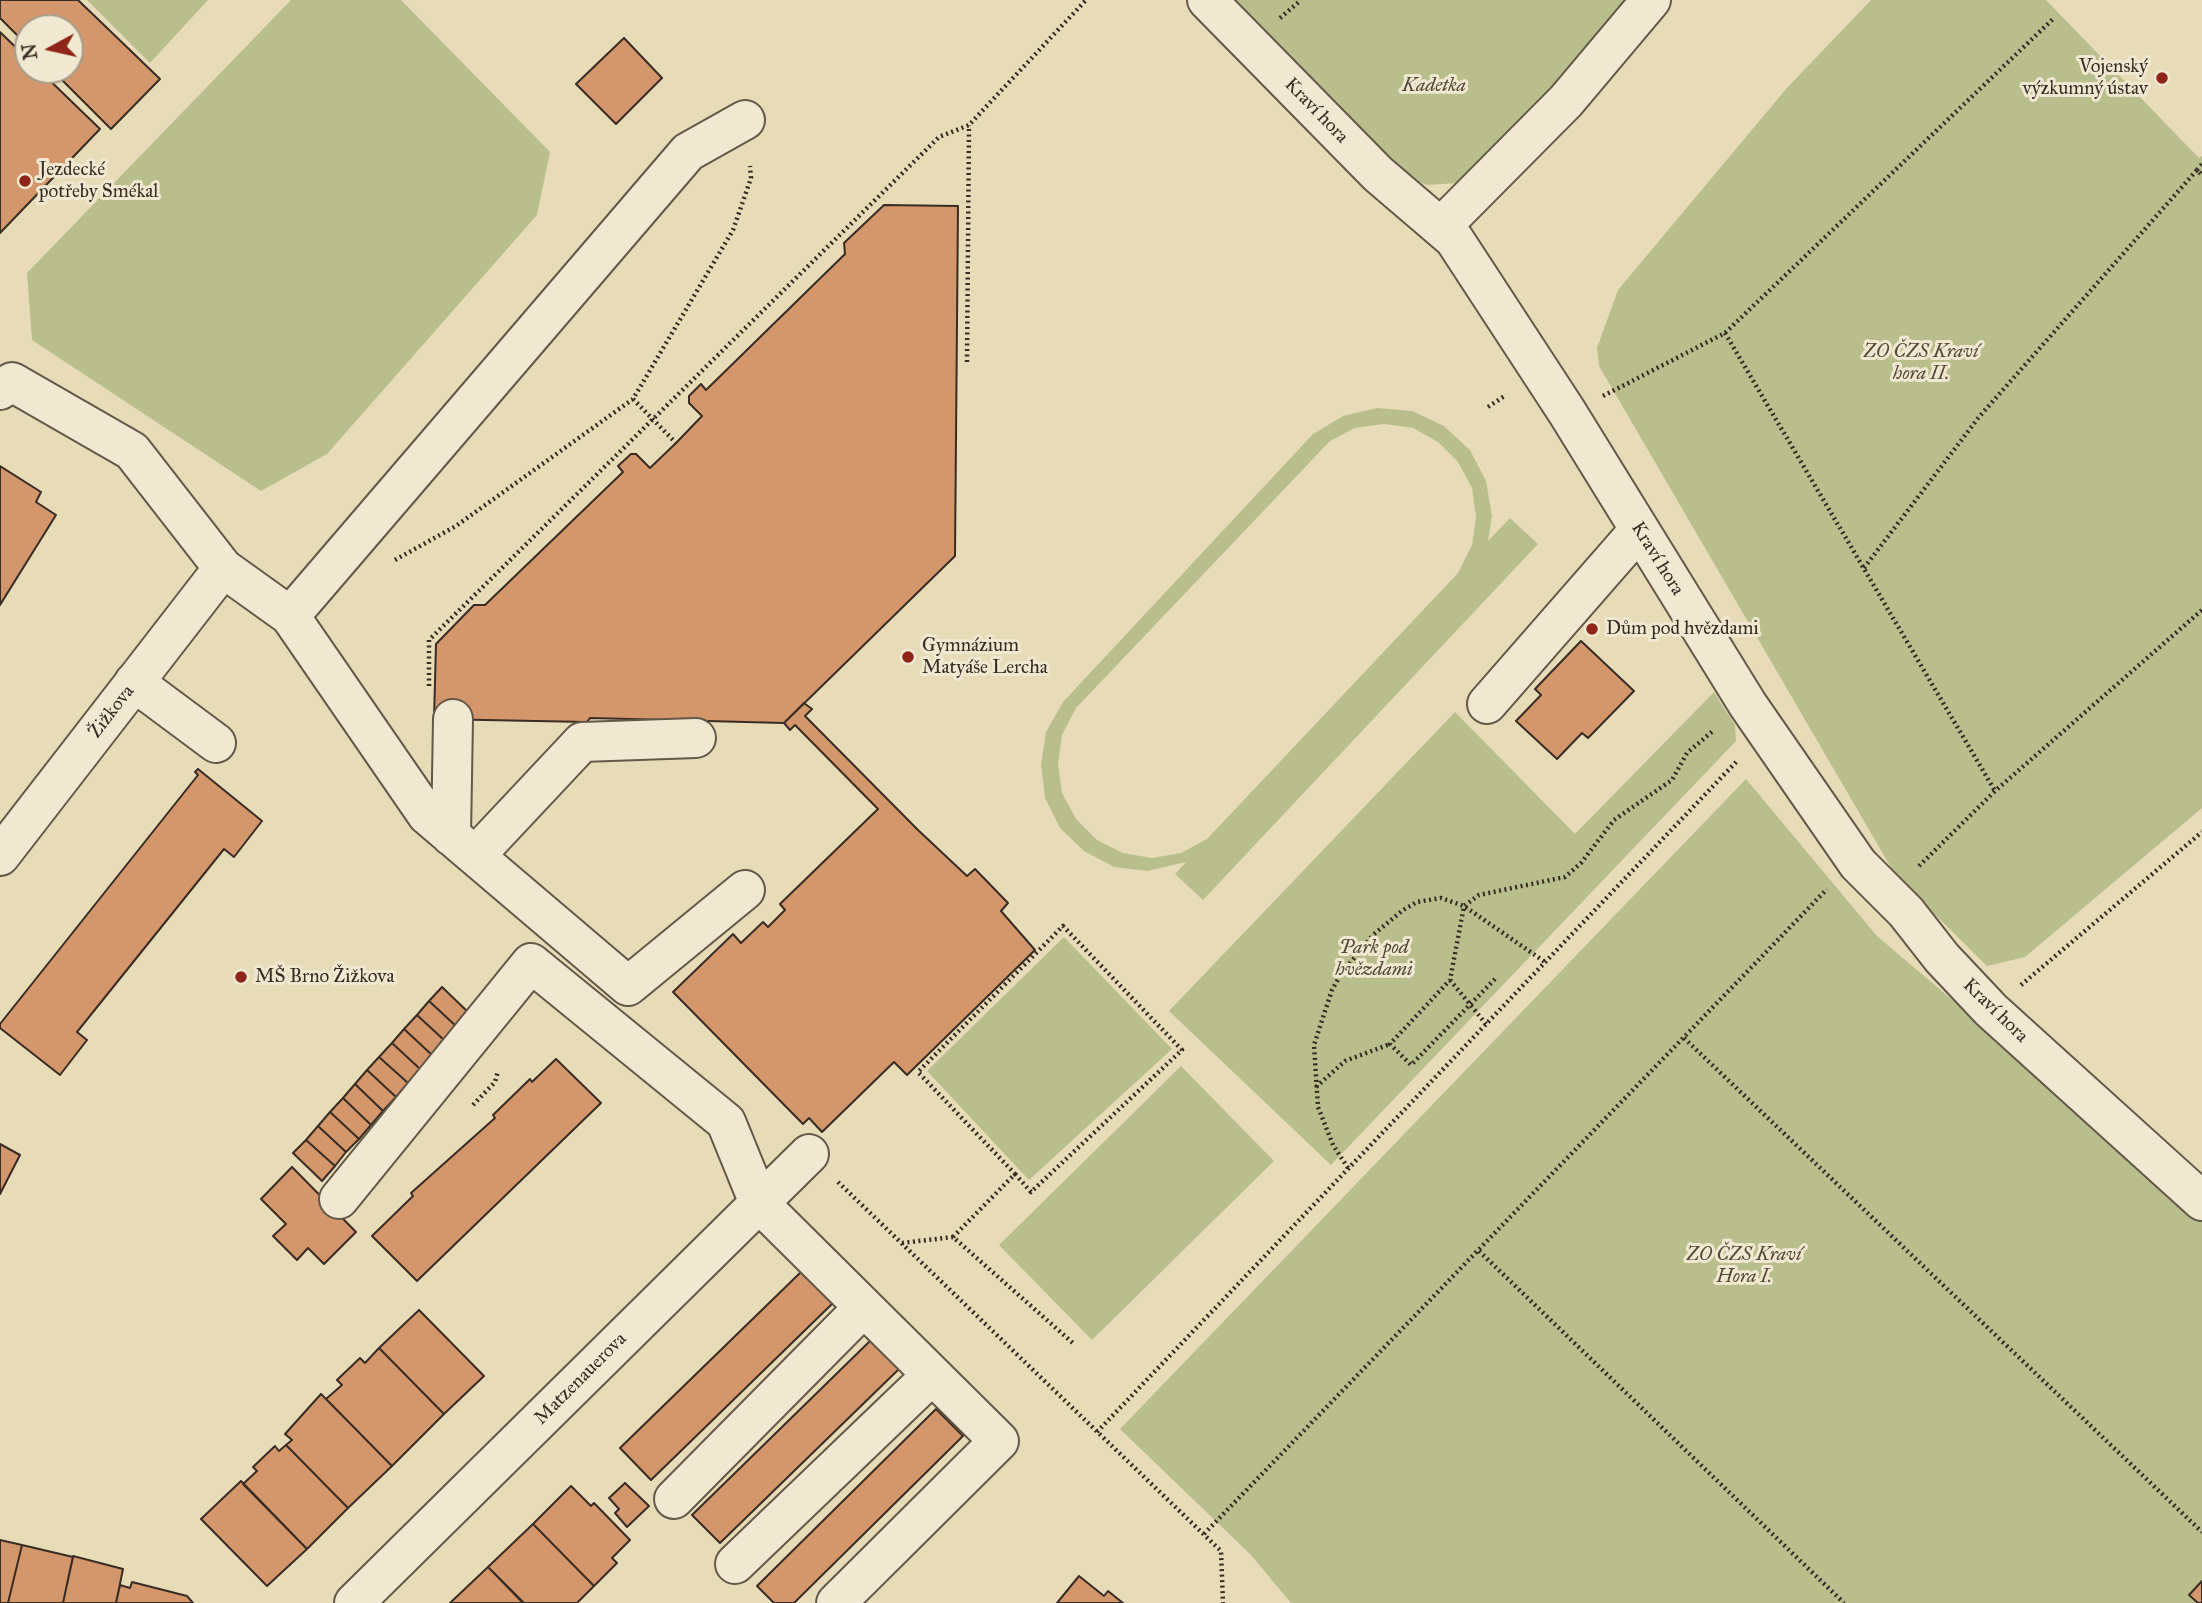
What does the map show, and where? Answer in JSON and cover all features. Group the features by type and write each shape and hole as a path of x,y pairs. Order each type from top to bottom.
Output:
{"street":[{"name":"Kraví hora","path":"1207,0 1378,174 1454,239 1567,412 1757,718 1858,864 1906,912 1942,958 1990,1010 2202,1201"},
{"path":"1441,227 1566,101 1651,0"},
{"path":"289,616 688,152 745,120"},
{"path":"0,390 12,382 132,451 223,568 289,616 427,815 628,986 745,890"},
{"path":"1487,704 1639,530"},
{"name":"Žižkova","path":"0,856 223,568"},
{"path":"134,682 216,743"},
{"path":"441,707 463,846"},
{"path":"463,846 582,742 696,738"},
{"path":"339,1199 531,962 726,1122 759,1203 999,1441 836,1603"},
{"name":"Matzenauerova","path":"354,1603 809,1154"},
{"path":"674,1500 864,1307"},
{"path":"735,1564 932,1375"}],"path":[{"path":"441,707 429,640 939,137 969,125 1086,0"},
{"path":"1614,392 1725,333 2054,18"},
{"path":"382,564 456,526 633,399 733,230 751,178 745,120"},
{"path":"967,362 969,125"},
{"path":"1864,568 1979,417 2202,164"},
{"path":"2197,170 2202,175"},
{"path":"1725,333 1995,791"},
{"path":"633,399 676,443"},
{"path":"1912,874 1995,791 2202,610"},
{"path":"1097,1432 1545,962 1757,718 1733,713 1687,753 1672,780 1614,820 1581,863 1565,877 1479,895 1464,906 1450,980 1390,1044 1345,1061 1316,1087"},
{"path":"1990,1010 2202,832"},
{"path":"1204,1534 1833,883"},
{"path":"1348,1168 1333,1145 1318,1107 1314,1045 1322,1012 1341,974 1373,935 1404,909 1417,902 1441,898 1464,906 1545,962"},
{"path":"1063,926 1182,1050 1031,1192 1015,1174 918,1072 1063,926"},
{"path":"1390,1044 1411,1065 1495,979"},
{"path":"1450,980 1472,1002 1486,1024"},
{"path":"1684,1038 2202,1532"},
{"path":"809,1154 1221,1550 1223,1603"},
{"path":"901,1243 953,1237 1015,1174"},
{"path":"953,1237 1074,1344"},
{"path":"1479,1251 1844,1603"}],"green space":[{"path":"87,0 208,0 150,63"},
{"path":"291,0 401,0 550,152 537,215 327,454 261,491 32,340 27,273"},
{"name":"Kadetka","path":"1226,0 1629,0 1537,104 1458,183 1427,185 1406,177"},
{"name":"ZO ČZS Kraví hora II.","path":"1871,0 2046,0 2199,158 2202,156 2202,808 2025,957 1987,966 1896,876 1599,366 1597,348 1618,290 1786,89"},
{"path":"1377,408 1412,411 1444,426 1470,450 1486,481 1492,516 1488,541 1510,518 1538,544 1203,900 1175,874 1186,862 1147,871 1114,867 1084,851 1060,828 1045,798 1041,765 1046,732 1063,702 1313,434 1343,416","holes":["1384,424 1413,428 1438,442 1458,462 1472,488 1476,517 1472,545 1458,573 1207,839 1181,853 1152,858 1123,853 1097,840 1076,819 1062,793 1058,764 1062,735 1076,708 1330,441 1355,428"]},
{"name":"Park pod hvězdami","path":"1714,692 1735,725 1736,741 1331,1165 1169,1011 1455,712 1575,834"},
{"name":"ZO ČZS Kraví Hora I.","path":"1746,779 1877,936 2156,1173 2202,1218 2202,1603 1291,1603 1251,1555 1120,1429"},
{"path":"1064,937 1172,1049 1029,1180 927,1071"},
{"path":"1181,1066 1274,1161 1092,1340 999,1245"}],"building":[{"path":"0,0 78,0 160,79 111,129 66,84 84,84 84,14 14,14 14,32 0,18"},
{"name":"Jezdecké potřeby Smékal","path":"0,32 14,46 14,84 53,84 100,129 0,233"},
{"path":"624,38 662,78 616,124 576,84"},
{"name":"Gymnázium Matyáše Lercha","path":"884,205 958,206 955,556 784,723 590,718 587,722 434,719 436,644 474,605 485,605 623,472 618,466 631,454 636,454 650,468 676,443 702,416 689,403 689,396 701,384 706,390 845,254 844,243"},
{"path":"0,466 41,492 36,502 56,515 0,605"},
{"path":"1581,641 1634,691 1588,738 1582,733 1557,759 1516,721 1541,695 1535,689"},
{"path":"804,703 812,709 805,716 918,830 967,876 975,869 1008,903 1001,911 1035,950 907,1075 894,1062 822,1132 809,1118 803,1124 673,992 733,934 741,943 763,922 768,927 785,910 780,904 878,809 795,725 790,730 784,723"},
{"path":"198,769 262,821 234,857 224,849 77,1032 87,1040 60,1075 0,1028 0,1024 198,775 195,772"},
{"path":"442,987 469,1013 457,1027 429,1001"},
{"path":"429,1001 457,1027 445,1041 417,1015"},
{"path":"417,1015 445,1041 432,1055 404,1029"},
{"path":"404,1029 432,1055 420,1069 392,1043"},
{"path":"392,1043 420,1069 408,1083 379,1057"},
{"path":"379,1057 408,1083 396,1097 367,1070"},
{"path":"556,1059 601,1103 417,1281 372,1236 413,1196 411,1193 495,1118 493,1115 530,1079 532,1082"},
{"path":"367,1070 396,1097 383,1111 355,1084"},
{"path":"355,1084 383,1111 371,1125 343,1098"},
{"path":"343,1098 371,1125 359,1139 330,1112"},
{"path":"330,1112 359,1139 346,1152 318,1126"},
{"path":"318,1126 346,1152 335,1166 306,1140"},
{"path":"306,1140 335,1166 322,1181 293,1153"},
{"path":"0,1144 20,1155 0,1194"},
{"path":"292,1167 356,1232 324,1264 308,1248 297,1260 273,1236 286,1224 261,1199"},
{"path":"802,1271 833,1303 651,1480 620,1448"},
{"path":"419,1310 484,1376 444,1414 379,1348"},
{"path":"871,1340 899,1369 720,1543 692,1515"},
{"path":"379,1348 444,1414 392,1466 326,1399 342,1385 337,1380 360,1358 365,1363"},
{"path":"321,1394 392,1466 348,1508 286,1445 292,1440 285,1434"},
{"path":"936,1409 963,1436 794,1603 774,1603 757,1586"},
{"path":"286,1445 348,1508 307,1549 243,1484 257,1471 253,1467 275,1446 279,1451"},
{"path":"241,1481 307,1549 267,1586 201,1519"},
{"path":"625,1483 649,1506 627,1527 615,1513 619,1509 609,1498"},
{"path":"571,1486 591,1506 594,1503 630,1540 612,1558 617,1563 594,1586 533,1524"},
{"path":"533,1524 594,1586 577,1603 524,1603 488,1567"},
{"path":"0,1540 22,1545 8,1603 0,1603"},
{"path":"22,1545 73,1557 63,1603 8,1603"},
{"path":"73,1556 123,1569 116,1603 63,1603"},
{"path":"488,1567 523,1603 450,1603"},
{"path":"1079,1576 1104,1596 1108,1591 1123,1603 1057,1603"},
{"path":"2202,1581 2202,1603 2198,1603 2189,1595"},
{"path":"132,1582 187,1596 193,1603 116,1603 120,1585 130,1588"}],"place":[{"name":"Vojenský výzkumný ústav","path":"2162,78"},
{"name":"Jezdecké potřeby Smékal","path":"25,181"},
{"name":"Dům pod hvězdami","path":"1592,629"},
{"name":"Gymnázium Matyáše Lercha","path":"908,657"},
{"name":"MŠ Brno Žižkova","path":"241,977"}]}
